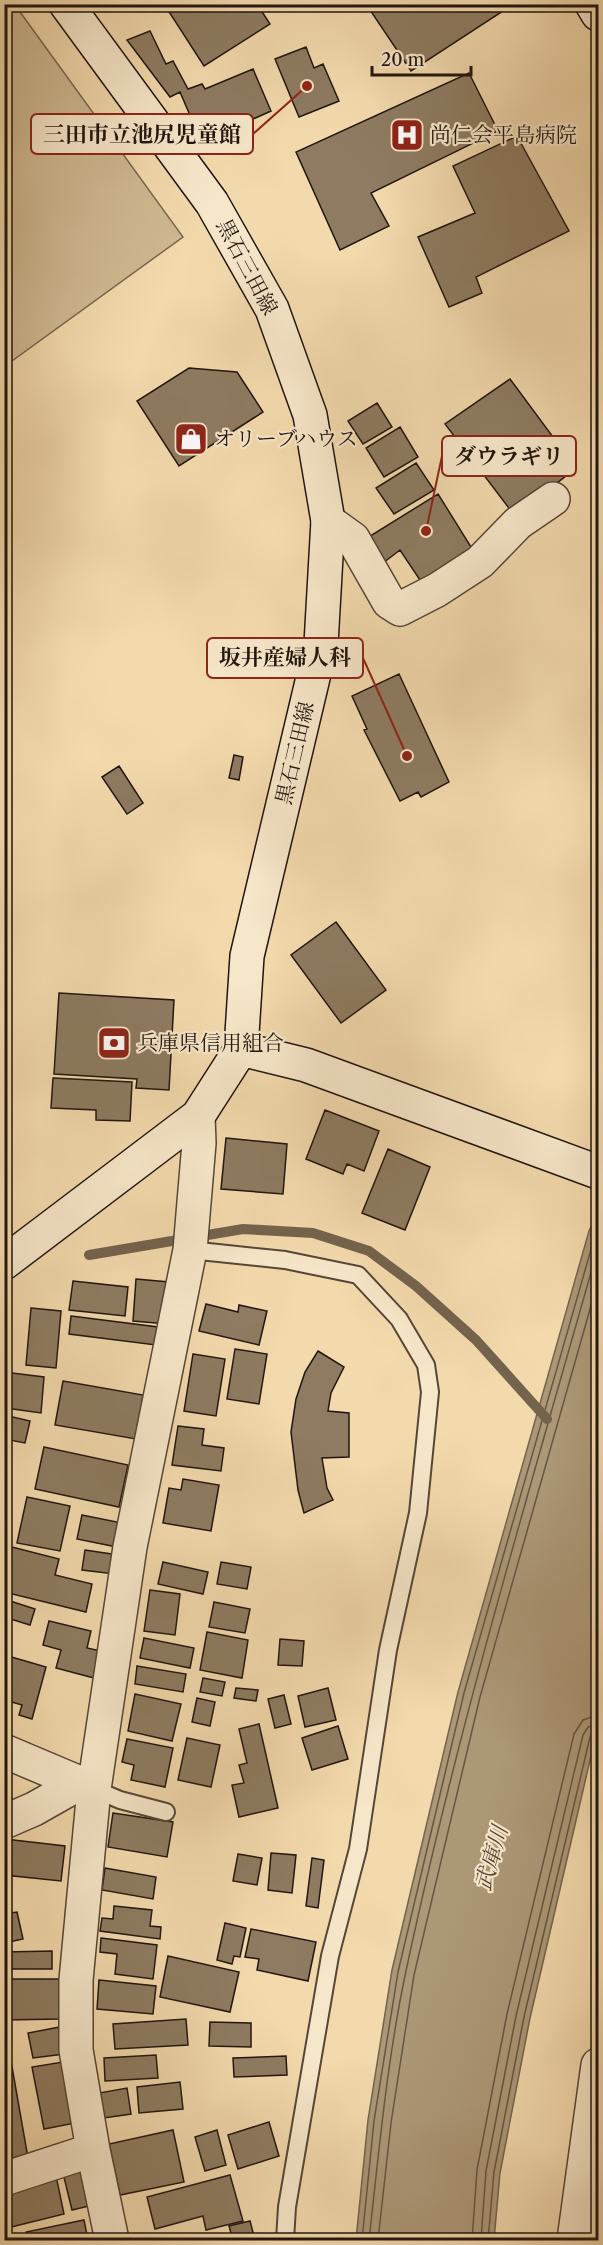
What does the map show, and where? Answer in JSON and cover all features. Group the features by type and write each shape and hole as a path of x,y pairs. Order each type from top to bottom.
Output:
{"street":[{"name":"黒石三田線","path":"66,4 212,202 272,309 310,415 328,521 321,644 247,956 241,1049"},
{"path":"592,4 598,14"},
{"path":"328,521 353,539 389,602 400,609 437,590 480,562 518,523 553,499"},
{"path":"4,1263 198,1116 241,1049 306,1065 598,1172"},
{"path":"112,2241 93,2150 76,2050 76,1980 87,1786 130,1548 191,1237 199,1143 198,1116"},
{"path":"4,1751 87,1786"},
{"path":"4,1822 87,1786"},
{"path":"574,2241 598,2065"},
{"path":"4,2179 93,2150"}],"lane":[{"path":"191,1237 358,1275 399,1319 426,1365 430,1392 418,1513 388,1650 358,1849 330,1956 287,2207 285,2241"},
{"path":"87,1786 120,1800 166,1812"}],"shaded area":[{"path":"4,5 15,5 183,237 5,366"}],"water":[{"name":"武庫川","path":"598,1212 598,1726 530,2018 500,2173 494,2240 356,2240 368,2120 392,1970 458,1692 589,1231"}],"building":[{"path":"164,4 257,4 270,24 204,66"},
{"path":"366,4 499,4 503,11 411,71"},
{"path":"150,31 166,64 173,61 188,89 202,84 205,89 253,69 271,111 208,139 198,134 180,92 170,97 127,40"},
{"path":"306,47 314,68 323,64 339,101 299,117 275,59"},
{"path":"469,73 498,131 371,193 389,226 340,250 296,152"},
{"path":"517,136 569,231 476,277 482,293 449,307 418,237 475,213 453,166"},
{"name":"オリーブハウス","path":"189,368 237,372 263,412 179,466 137,401"},
{"path":"510,379 576,468 515,516 445,424"},
{"path":"377,403 392,427 363,444 348,421"},
{"path":"400,427 418,457 384,477 366,448"},
{"path":"416,463 434,490 394,514 376,488"},
{"path":"438,494 476,555 424,586 400,550 383,563 367,538"},
{"path":"399,674 449,782 421,797 418,792 400,801 364,730 367,729 352,696"},
{"path":"234,755 243,757 239,780 229,778"},
{"path":"119,766 143,803 127,814 102,777"},
{"path":"336,922 386,990 341,1023 291,955"},
{"name":"兵庫県信用組合","path":"59,993 174,1000 169,1090 136,1088 137,1079 54,1074"},
{"path":"53,1078 132,1082 130,1121 96,1120 96,1110 51,1108"},
{"path":"325,1110 379,1131 364,1171 347,1164 343,1174 306,1159"},
{"path":"226,1138 287,1144 283,1194 221,1189"},
{"path":"388,1149 430,1167 405,1230 362,1213"},
{"path":"136,1279 169,1282 167,1324 133,1321"},
{"path":"73,1281 128,1287 125,1316 69,1310"},
{"path":"206,1304 238,1312 239,1305 267,1311 259,1345 199,1331"},
{"path":"31,1308 61,1311 56,1368 26,1365"},
{"path":"71,1316 158,1327 156,1345 69,1334"},
{"path":"235,1349 267,1354 259,1404 227,1399"},
{"path":"318,1351 344,1367 331,1393 328,1411 349,1413 349,1457 322,1458 327,1488 333,1500 304,1513 298,1490 291,1432 296,1399 305,1372"},
{"path":"193,1354 225,1359 216,1416 184,1411"},
{"path":"4,1372 44,1377 41,1413 6,1408"},
{"path":"63,1381 143,1395 136,1439 55,1425"},
{"path":"4,1415 30,1421 25,1443 4,1439"},
{"path":"178,1426 204,1429 202,1445 224,1448 221,1471 172,1465"},
{"path":"44,1447 128,1465 119,1507 35,1489"},
{"path":"183,1479 219,1485 211,1531 163,1523 169,1488 181,1490"},
{"path":"27,1497 70,1506 60,1551 17,1543"},
{"path":"82,1515 122,1523 117,1547 77,1539"},
{"path":"8,1546 59,1559 55,1575 92,1584 86,1612 4,1592 4,1562"},
{"path":"85,1550 118,1555 115,1574 82,1570"},
{"path":"163,1562 208,1572 203,1594 158,1584"},
{"path":"221,1562 251,1567 247,1589 217,1584"},
{"path":"150,1590 180,1594 175,1635 144,1631"},
{"path":"4,1599 35,1609 30,1625 4,1617"},
{"path":"214,1602 250,1609 245,1633 209,1627"},
{"path":"49,1621 91,1631 87,1648 101,1651 94,1678 56,1668 61,1650 43,1645"},
{"path":"207,1632 248,1640 242,1678 200,1670"},
{"path":"144,1638 194,1648 190,1668 140,1658"},
{"path":"280,1639 304,1641 302,1666 278,1665"},
{"path":"8,1656 46,1667 32,1719 19,1715 22,1705 5,1700 9,1684 4,1683 4,1669"},
{"path":"137,1666 186,1674 183,1692 135,1684"},
{"path":"203,1678 225,1682 222,1696 200,1692"},
{"path":"236,1688 258,1690 256,1701 234,1698"},
{"path":"328,1688 336,1720 305,1727 298,1696"},
{"path":"135,1694 181,1704 172,1741 128,1731"},
{"path":"284,1695 291,1724 275,1728 268,1699"},
{"path":"197,1698 215,1702 210,1726 192,1722"},
{"path":"259,1724 278,1808 239,1817 232,1785 244,1783 239,1765 247,1763 239,1729"},
{"path":"338,1726 348,1759 312,1770 302,1738"},
{"path":"187,1738 220,1745 211,1787 178,1780"},
{"path":"127,1739 173,1748 165,1787 131,1780 134,1765 122,1762"},
{"path":"113,1813 173,1822 167,1857 108,1847"},
{"path":"5,1839 65,1846 61,1881 4,1875"},
{"path":"271,1853 296,1855 292,1893 268,1890"},
{"path":"238,1854 262,1858 257,1885 233,1881"},
{"path":"312,1858 324,1860 318,1908 306,1906"},
{"path":"105,1868 156,1877 153,1899 102,1890"},
{"path":"114,1906 152,1910 150,1926 161,1927 160,1939 100,1931 102,1918 113,1919"},
{"path":"17,1912 23,1939 4,1943 4,1914"},
{"path":"225,1923 246,1928 240,1957 234,1956 232,1964 217,1960"},
{"path":"251,1929 316,1942 308,1981 257,1970 259,1959 245,1957"},
{"path":"101,1938 157,1945 153,1979 115,1974 117,1954 100,1952"},
{"path":"52,1951 52,1969 4,1969 4,1952"},
{"path":"168,1956 239,1972 230,2012 160,1997"},
{"path":"4,1979 60,1979 60,2019 5,2020"},
{"path":"99,1980 156,1986 153,2014 97,2009"},
{"path":"186,2019 188,2045 115,2049 113,2024"},
{"path":"210,2022 251,2023 251,2047 209,2046"},
{"path":"60,2027 64,2054 33,2058 28,2033"},
{"path":"156,2055 158,2078 105,2081 104,2058"},
{"path":"286,2056 287,2075 234,2077 233,2058"},
{"path":"11,2061 28,2158 4,2162 4,2062"},
{"path":"63,2062 75,2123 44,2129 32,2067"},
{"path":"180,2082 183,2109 139,2113 137,2087"},
{"path":"127,2088 131,2114 104,2118 99,2093"},
{"path":"269,2122 279,2156 238,2169 228,2135"},
{"path":"173,2130 184,2182 120,2195 109,2144"},
{"path":"217,2130 226,2165 205,2171 195,2137"},
{"path":"85,2168 93,2205 72,2210 63,2173"},
{"path":"230,2175 243,2221 206,2230 203,2216 155,2229 147,2197"},
{"path":"56,2176 64,2214 11,2227 4,2201 4,2189"},
{"path":"84,2220 88,2240 28,2240 26,2232"},
{"path":"250,2221 255,2240 233,2240 229,2226"}],"waterway":[{"path":"89,1255 243,1229 313,1233 369,1251 416,1286 476,1340 547,1419"}],"place":[{"name":"三田市立池尻児童館","path":"307,86"},
{"name":"尚仁会平島病院","path":"407,135"},
{"name":"オリーブハウス","path":"191,439"},
{"name":"ダウラギリ","path":"426,531"},
{"name":"坂井産婦人科","path":"407,756"},
{"name":"兵庫県信用組合","path":"114,1043"}]}
